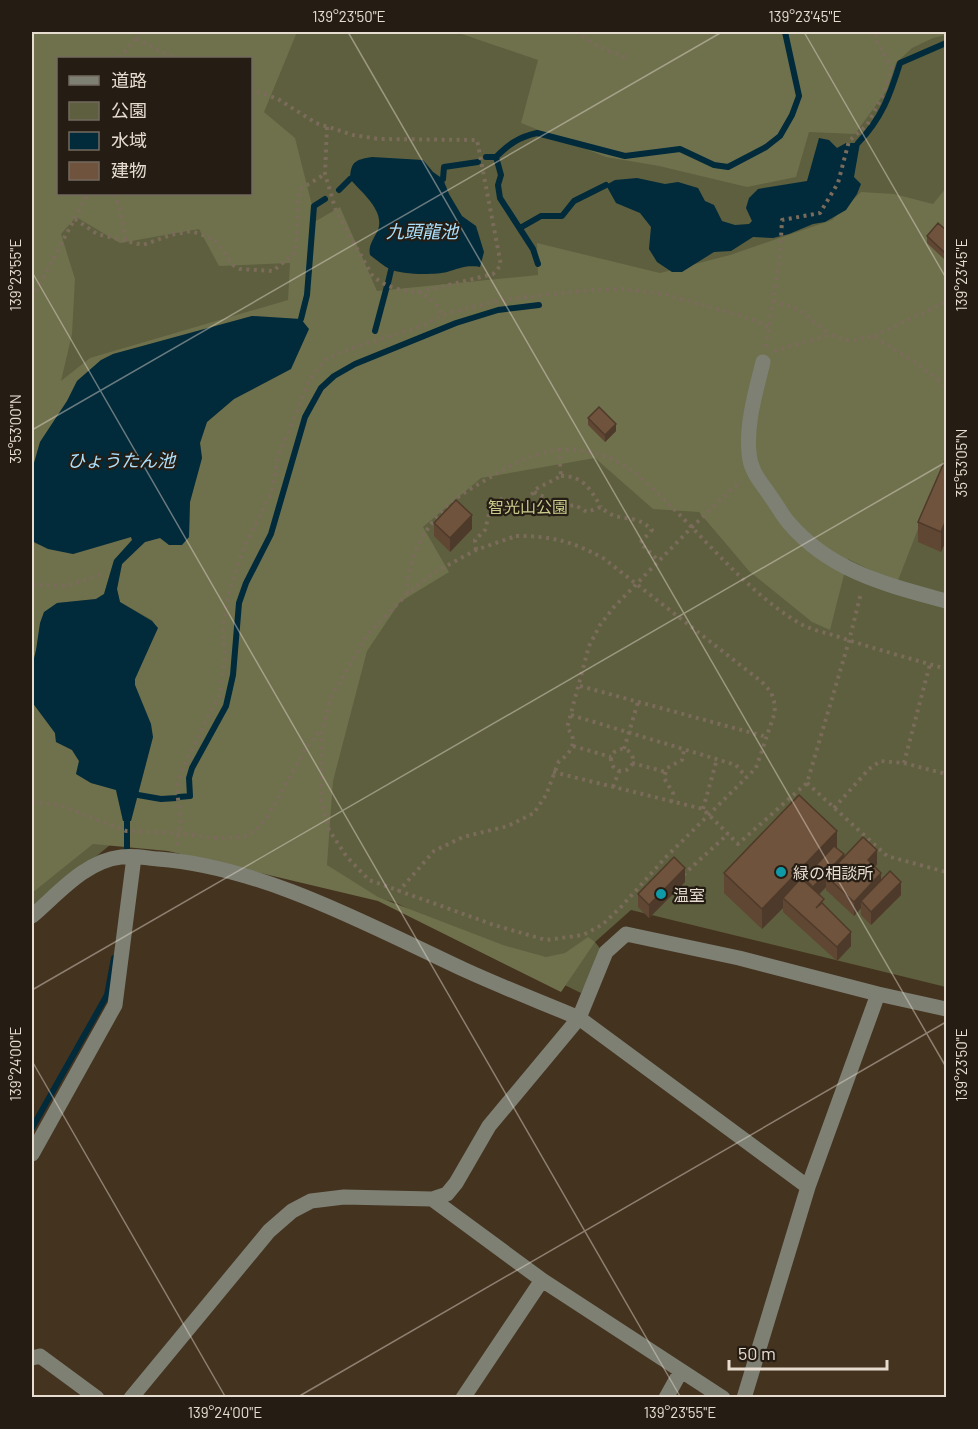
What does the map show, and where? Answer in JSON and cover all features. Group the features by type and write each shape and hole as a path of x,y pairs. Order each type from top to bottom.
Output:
{"street":[{"path":"763,362 750,424 748,452 752,470 788,523 804,539 839,564 864,577 946,601"},
{"path":"32,1154 115,1005 128,857"},
{"path":"32,916 86,870 128,857 176,860 248,877 341,912 468,971 579,1018 808,1187"},
{"path":"130,1398 270,1231 292,1211 311,1201 344,1197 432,1199 447,1194 456,1183 489,1126 579,1018 606,952 626,934 739,958 946,1009"},
{"path":"744,1398 808,1187 878,993"},
{"path":"432,1199 542,1280 723,1398"},
{"path":"463,1398 542,1280"},
{"path":"32,1358 40,1356 97,1398"},
{"path":"666,1398 681,1371"}],"path":[{"path":"120,57 138,32"},
{"path":"576,32 601,48 625,57"},
{"path":"830,335 765,354 780,256 782,220 820,213 838,183 849,141 867,125 882,97 891,66 875,39 877,32"},
{"path":"135,39 173,57"},
{"path":"252,90 278,99 316,123 353,135 379,139 477,140 501,265 493,274 420,292 409,292 379,282 372,275 336,211 325,174 327,127"},
{"path":"75,219 97,234 143,245 191,231 214,239 233,265 240,269 273,271 296,252 299,190 325,174"},
{"path":"32,298 87,195"},
{"path":"114,195 120,207 126,242"},
{"path":"176,860 178,832 181,824 177,790 181,772 220,696 225,657 223,623 230,593 244,547 272,492 278,457 310,379 325,360 341,352 424,325 442,315 501,300 590,290 624,289 664,294 733,313 768,327"},
{"path":"420,292 436,304 442,315"},
{"path":"773,301 800,310 830,335 851,341 873,336 946,302"},
{"path":"873,336 918,364 946,386"},
{"path":"407,594 411,562 424,532 440,512 460,495 519,461 547,452 573,450 612,459 644,480 732,568 802,625 946,669"},
{"path":"560,451 561,476"},
{"path":"398,892 434,851 463,837 508,826 534,813 546,795 559,761 567,756 573,746 574,739 567,728 589,646 600,625 614,607 692,527 752,470"},
{"path":"476,550 476,540 485,530 491,506 503,498 520,505 525,503 536,489 561,476 573,476 591,491 610,516 620,518 626,516 643,521 652,530 640,543 659,561"},
{"path":"534,492 544,497 549,508 552,509 575,505 587,512 601,507"},
{"path":"516,536 546,536 574,543 597,555 638,584 762,682 771,692 775,712 756,768 666,857 621,907 602,925 583,935 546,940 494,925 369,880 347,857 329,830 321,799 322,731 331,697 368,634 407,594 437,571 476,550 516,536"},
{"path":"32,585 67,586 105,573"},
{"path":"553,772 703,809 738,844 807,783 849,641 864,577"},
{"path":"904,763 930,664"},
{"path":"580,686 767,737"},
{"path":"624,749 638,702"},
{"path":"571,715 736,765 746,777"},
{"path":"32,802 59,805 128,831 178,832 215,838 244,837 255,831 268,816 306,748 316,734 322,731"},
{"path":"573,746 611,757"},
{"path":"617,749 624,749 631,753 632,763 628,769 619,771 612,765 611,757 617,749"},
{"path":"671,802 673,792 664,777 667,768 682,760 684,750"},
{"path":"703,809 717,759"},
{"path":"834,808 869,769 880,761 904,763 946,774"},
{"path":"632,763 666,772"},
{"path":"614,787 619,771"},
{"path":"807,783 887,856 946,872"},
{"path":"678,870 684,876 728,834"},
{"path":"666,857 672,864"}],"green space":[{"name":"智光山公園","path":"32,32 946,32 946,987 631,910 595,942 602,951 581,993 394,902 181,850 110,845 32,909"},
{"path":"32,32 297,32 264,112 295,138 316,221 340,207 377,291 538,275 537,243 660,273 730,255 832,220 861,192 894,194 933,204 946,188 946,457 897,583 848,559 830,630 812,622 749,571 699,512 653,509 595,458 481,478 423,527 449,572 400,602 367,651 333,781 327,865 378,897 503,945 546,957 565,953 588,937 595,942 561,992 378,901 168,851 93,844 32,893 32,702 55,733 56,742 72,750 79,761 76,774 91,783 116,790 123,821 131,821 153,737 135,679 157,628 152,620 120,602 117,589 122,564 145,542 160,538 189,537 190,502 202,458 200,443 207,422 234,399 291,369 252,316 113,354 101,360 77,381 67,401 40,442 32,470","holes":["76,217 120,243 199,229 219,266 290,263 288,300 90,358 61,381 72,334 75,279 61,234"]},
{"path":"456,32 946,32 946,35 933,38 912,48 896,63 887,90 855,134 809,132 796,177 747,187 659,166 606,157 521,123 538,60"},
{"path":"131,537 132,540 114,560 104,594 96,599 57,603 36,650 32,667 32,541 73,554"}],"water":[{"path":"819,138 829,140 837,148 846,143 860,143 854,177 861,184 846,210 825,222 813,224 789,234 773,238 753,237 731,251 714,252 682,272 672,272 657,262 649,249 651,227 640,213 616,203 606,185 615,180 637,178 665,184 678,182 698,188 705,201 714,205 722,221 735,225 749,224 752,221 746,208 749,198 758,189 807,181"},
{"name":"九頭龍池","path":"372,157 423,160 433,172 443,179 462,216 476,226 484,252 480,267 467,267 435,274 410,273 390,269 370,255 370,246 377,232 379,217 372,203 350,179 351,168 355,162"},
{"name":"ひょうたん池","path":"252,316 301,319 309,329 291,369 234,399 207,422 200,443 202,458 190,502 189,537 182,545 169,545 160,538 145,542 122,564 117,589 120,602 152,621 158,628 135,679 135,685 151,724 153,737 131,821 123,821 116,790 91,783 76,774 79,761 72,750 56,742 55,733 32,702 32,667 44,612 57,603 96,599 104,594 114,560 132,540 131,537 73,554 48,549 32,541 32,470 40,442 67,401 77,381 101,360 113,354"}],"building":[{"path":"938,223 946,230 944,252 927,236"},
{"path":"599,407 616,424 605,435 588,418"},
{"path":"946,458 946,520 941,532 918,522"},
{"path":"456,500 472,515 450,538 434,523"},
{"name":"緑の相談所","path":"799,795 837,831 762,909 724,873"},
{"path":"863,837 877,850 868,860 881,873 854,902 826,876"},
{"path":"834,846 844,854 813,887 804,878"},
{"path":"674,857 685,868 649,905 638,894"},
{"path":"890,871 901,882 871,912 861,901"},
{"path":"801,878 824,899 816,908 822,903 851,932 837,947 783,898"}],"waterway":[{"path":"486,157 496,157 515,142 537,133 625,156 680,149 714,165 728,167 766,147 780,136 792,115 799,96 785,32"},
{"path":"858,143 884,106 900,63 946,43"},
{"path":"496,157 501,175 498,185 500,198 533,249 538,264"},
{"path":"443,179 444,167 478,162"},
{"path":"339,190 350,179"},
{"path":"520,228 541,216 562,216 574,201 606,185"},
{"path":"301,319 307,295 314,206 325,199"},
{"path":"388,283 391,270"},
{"path":"375,331 387,286"},
{"path":"179,797 190,796 189,778 192,768 226,706 233,675 239,603 246,583 271,534 305,417 321,388 334,376 355,364 456,323 498,310 539,305"},
{"path":"138,795 161,799 177,798"},
{"path":"127,821 127,856"},
{"path":"32,1128 107,995 114,958"}],"place":[{"name":"緑の相談所","path":"781,872"},
{"name":"温室","path":"661,894"}]}
